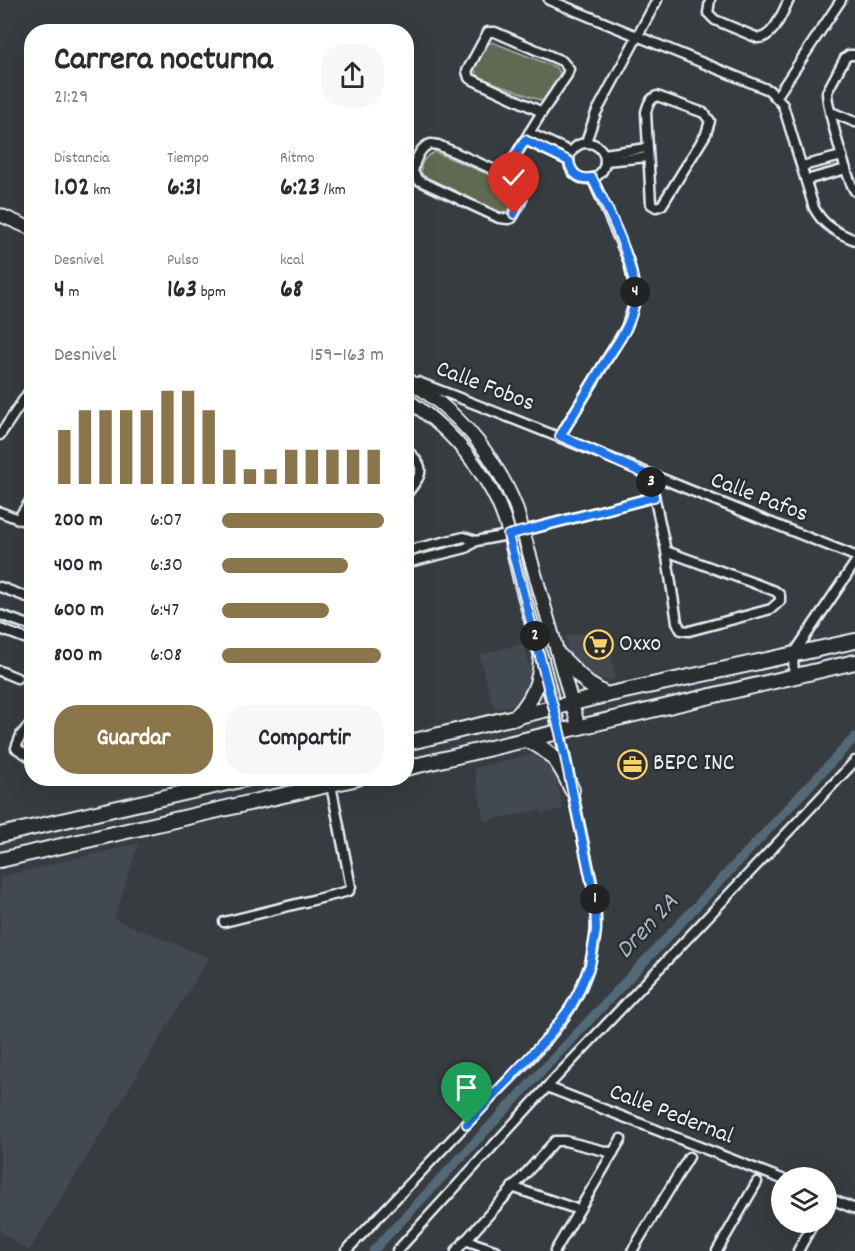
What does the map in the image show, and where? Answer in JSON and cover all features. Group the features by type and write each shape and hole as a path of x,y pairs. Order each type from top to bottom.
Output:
{"main road":[{"path":"414,741 606,695 855,641"},
{"path":"559,652 583,680 606,695"},
{"path":"515,718 535,692 541,670 541,657"},
{"path":"414,766 855,662"},
{"path":"527,740 544,747 553,756 566,775 572,790"},
{"path":"0,835 214,786"},
{"path":"0,860 327,786"}],"street":[{"path":"549,0 760,86 777,96 783,105 813,208 834,231 855,240"},
{"path":"586,142 596,112 657,0"},
{"path":"710,0 708,13 715,20 758,38 764,38 771,32 789,0"},
{"path":"777,96 840,1"},
{"path":"504,174 569,69 567,64 495,32 488,32 467,71 470,78 542,112"},
{"path":"855,55 845,58 828,87 827,97 842,156 855,191"},
{"path":"663,97 708,116 710,121 706,134 662,205 656,207 651,204 648,153 646,112 652,98 663,97"},
{"path":"831,112 855,122"},
{"path":"527,137 570,157"},
{"path":"586,142 597,145 605,158 602,171 592,178 577,176 573,172 570,157 574,147 586,142"},
{"path":"414,170 423,148 431,144 438,145 522,182 525,188 514,214 508,219 499,218 418,180 414,174"},
{"path":"605,158 648,153"},
{"path":"802,166 842,156"},
{"path":"806,180 846,169"},
{"path":"560,436 626,328 634,304 635,291 629,262 592,178"},
{"path":"0,215 24,225"},
{"name":"Calle Fobos","path":"414,382 560,436 650,476"},
{"path":"414,385 445,406 478,440 507,485 524,531 579,728"},
{"path":"0,435 24,399"},
{"path":"346,1251 559,1024 578,993 594,950 596,914 555,708 501,510 480,473 447,432 414,404"},
{"path":"414,457 421,464 419,477 414,484"},
{"path":"650,476 666,550 676,622 681,630 689,631 771,609 780,601 780,595 767,588 666,550"},
{"name":"Calle Pafos","path":"650,476 855,556"},
{"path":"414,561 466,548 476,541 508,535 654,497"},
{"path":"18,519 24,510"},
{"path":"0,512 24,521"},
{"path":"414,550 464,537 476,541"},
{"path":"794,677 793,655 855,563"},
{"path":"0,587 24,596"},
{"path":"0,615 24,623"},
{"path":"0,629 24,638"},
{"path":"541,657 559,652"},
{"path":"0,671 17,678"},
{"path":"24,731 16,748 24,753"},
{"path":"397,1251 855,761"},
{"path":"224,922 349,891 351,887 331,786"},
{"name":"Calle Pedernal","path":"547,1088 771,1175"},
{"path":"555,1251 621,1139"},
{"path":"456,1251 552,1144 559,1140 613,1153"},
{"path":"632,1251 689,1157"},
{"path":"717,1251 757,1182"},
{"path":"512,1187 579,1210"},
{"path":"837,1202 855,1209"},
{"path":"798,1251 808,1233"},
{"path":"465,1240 497,1251"}],"shaded area":[{"path":"607,630 615,679 596,681 586,678 570,660 565,636"},
{"path":"524,643 532,677 529,689 520,703 494,709 479,655"},
{"path":"533,754 549,757 563,809 541,814 541,810 484,821 474,768"},
{"path":"139,843 114,919 209,958 29,1251 0,1232 0,877"}],"green space":[{"path":"492,42 555,67 560,72 545,102 477,75 474,68 482,49"},
{"path":"435,152 509,183 515,189 515,198 510,209 498,212 424,177 421,166 428,156"}],"waterway":[{"name":"Dren 2A","path":"373,1251 855,737"}],"place":[{"name":"Oxxo","path":"598,645"},
{"name":"BEPC INC","path":"632,764"}],"route":[{"path":"467,1124 548,1037 570,1008 590,965 596,930 595,900 555,708 508,535 654,497 650,476 560,436 632,316 635,291 633,277 602,198 592,178 577,176 570,167 569,161 525,140 504,174 524,184 523,196 514,214"}]}
